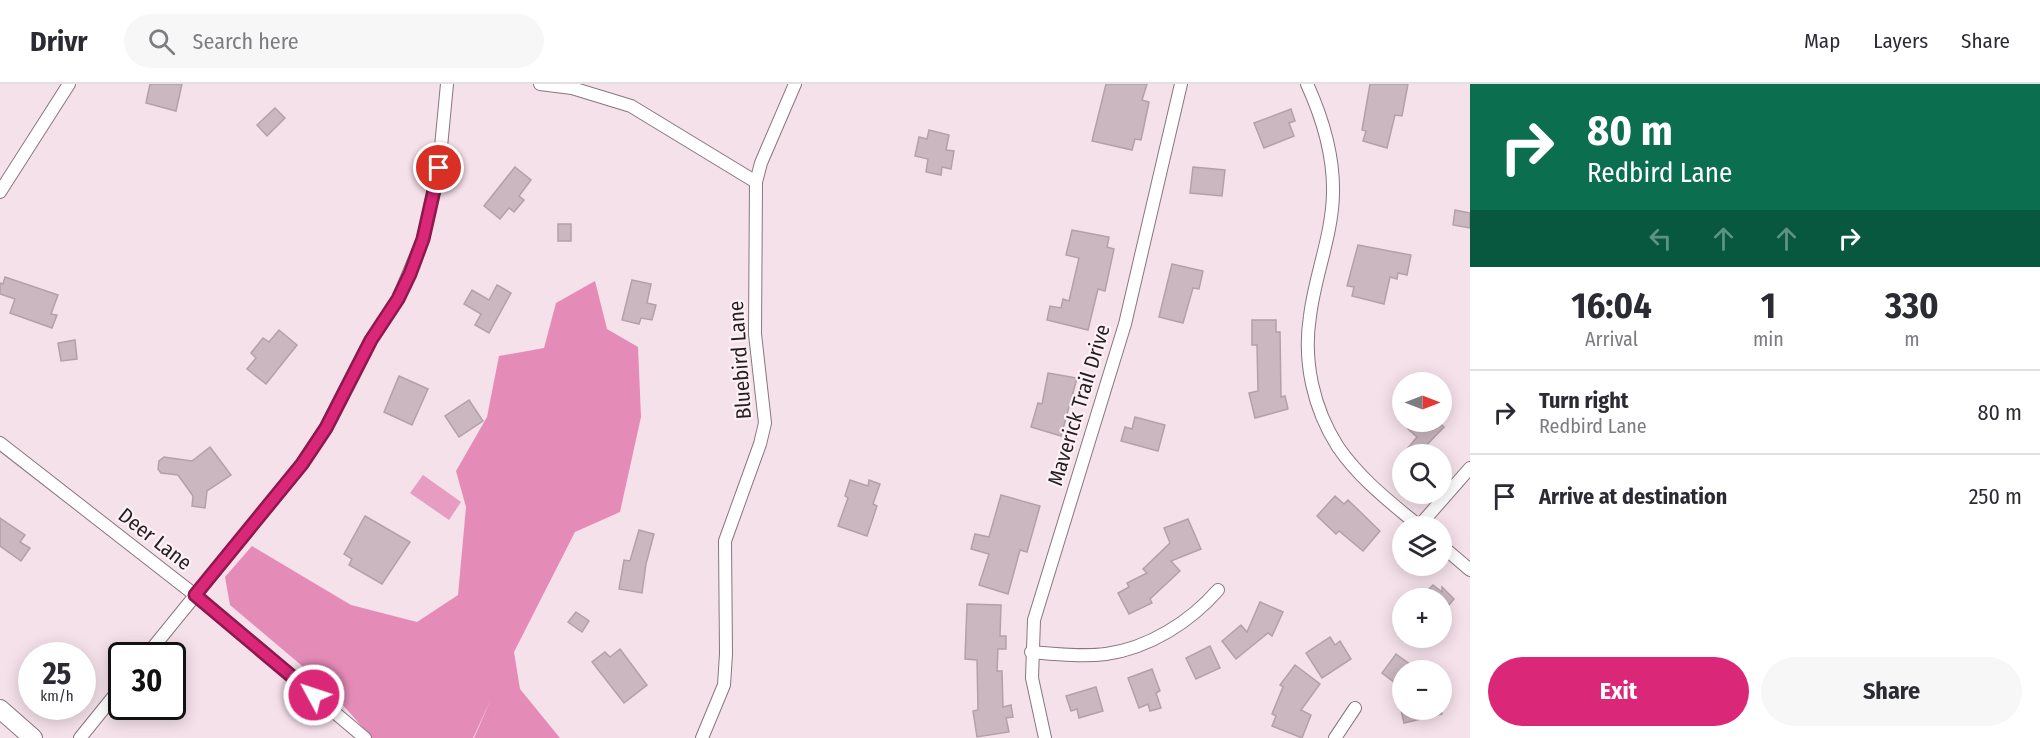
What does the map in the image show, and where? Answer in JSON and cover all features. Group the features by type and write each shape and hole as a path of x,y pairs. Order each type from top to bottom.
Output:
{"main road":[{"path":"0,709 33,738"}],"street":[{"path":"0,192 69,84"},
{"path":"157,642 302,464 326,428 371,340 398,299 423,239 439,168 447,84"},
{"path":"540,84 572,88 631,106 756,182"},
{"name":"Bluebird Lane","path":"702,738 723,686 726,654 725,541 760,444 765,423 755,334 756,182 761,163 795,84"},
{"name":"Maverick Trail Drive","path":"1045,738 1035,700 1031,652 1039,600 1125,324 1181,84"},
{"path":"1310,85 1331,160 1333,194 1330,224 1310,315 1307,348 1314,392 1324,422 1354,468 1370,485 1407,516"},
{"name":"Deer Lane","path":"0,443 195,595 366,738"},
{"path":"1428,516 1470,468"},
{"path":"1452,555 1470,570"},
{"path":"1031,652 1106,654 1126,649 1171,629 1193,615 1218,590"},
{"path":"80,738 108,703"},
{"path":"1335,738 1356,708"}],"shaded area":[{"path":"595,281 607,329 638,347 641,417 620,512 575,532 514,652 520,689 560,738 474,738 491,699 473,738 372,738 327,687 230,605 225,577 252,546 351,605 417,622 458,595 466,507 456,471 487,417 499,356 544,348 556,303"},
{"path":"423,475 461,502 449,520 410,493"}],"building":[{"path":"150,84 182,84 176,111 146,103"},
{"path":"1106,84 1147,84 1142,100 1149,102 1141,140 1135,139 1132,150 1092,141"},
{"path":"1370,84 1408,84 1402,116 1395,115 1387,148 1363,141 1366,131 1362,130"},
{"path":"275,108 285,118 267,136 257,125"},
{"path":"1291,109 1295,121 1289,123 1294,136 1264,148 1254,123"},
{"path":"929,130 949,135 946,150 954,151 951,169 942,167 941,175 926,172 928,159 915,156 919,137 927,139"},
{"path":"515,167 531,180 519,196 524,200 514,212 509,208 500,219 484,206"},
{"path":"1193,167 1225,170 1222,196 1190,193"},
{"path":"1455,210 1470,213 1470,228 1453,225"},
{"path":"558,224 571,224 571,241 558,241"},
{"path":"1072,230 1109,237 1107,247 1114,249 1105,291 1098,289 1088,330 1047,320 1050,306 1061,308 1063,299 1069,301 1079,258 1066,255"},
{"path":"1358,245 1411,255 1407,275 1398,273 1397,279 1390,277 1384,304 1352,296 1354,287 1347,286"},
{"path":"1172,264 1203,271 1199,289 1193,288 1183,323 1159,317"},
{"path":"5,277 58,295 51,314 57,315 52,328 10,313 15,299 0,294 0,283 3,284"},
{"path":"632,280 651,284 647,303 656,305 652,320 641,318 639,324 622,320"},
{"path":"497,285 511,293 489,333 475,325 481,314 464,304 472,290 489,300"},
{"path":"1252,320 1276,320 1276,332 1280,332 1281,397 1285,396 1288,409 1255,418 1249,393 1258,391 1257,345 1252,345"},
{"path":"279,330 297,345 266,384 247,369 256,358 251,353 263,338 269,342"},
{"path":"75,340 77,359 61,361 58,343"},
{"path":"1048,373 1077,378 1061,436 1031,427 1038,403 1042,404"},
{"path":"399,376 428,389 412,425 384,412"},
{"path":"469,400 483,421 459,437 445,416"},
{"path":"1135,417 1165,425 1158,451 1121,441 1125,427 1132,429"},
{"path":"1411,432 1439,432 1428,444 1411,444 1417,437"},
{"path":"210,447 231,475 207,491 205,508 192,506 193,496 178,475 161,473 158,469 159,461 164,457 192,461"},
{"path":"850,480 868,486 869,480 880,484 873,504 877,506 867,536 838,526 848,498 845,496"},
{"path":"1001,495 1040,506 1027,552 1020,550 1008,594 979,585 989,554 971,549 975,534 989,537"},
{"path":"1335,496 1344,504 1348,500 1380,531 1363,551 1339,531 1336,534 1317,516"},
{"path":"365,516 410,542 382,584 349,565 352,559 344,554"},
{"path":"0,518 25,535 20,542 30,548 21,561 0,546"},
{"path":"1188,519 1201,549 1171,561 1180,571 1150,599 1152,603 1129,614 1118,593 1129,587 1127,583 1147,573 1143,569 1170,543 1164,528"},
{"path":"639,530 654,534 646,564 642,593 619,589 624,560 630,561"},
{"path":"1260,602 1283,612 1272,636 1268,633 1236,659 1222,641 1241,625 1247,632"},
{"path":"967,604 1001,605 1000,636 1006,636 1006,649 998,649 997,671 1002,671 1003,707 1011,705 1013,717 1006,718 1009,732 977,737 973,711 978,710 977,660 965,659"},
{"path":"576,612 589,621 582,632 568,622"},
{"path":"1330,637 1335,645 1340,641 1351,659 1322,678 1306,653"},
{"path":"1210,646 1220,668 1196,679 1186,658"},
{"path":"620,649 647,685 624,703 592,662 605,652 610,657"},
{"path":"1396,654 1404,660 1392,660 1392,680 1382,673"},
{"path":"1295,665 1320,684 1301,710 1311,715 1302,738 1272,726 1276,716 1272,714 1283,687 1280,685"},
{"path":"1152,669 1160,691 1156,693 1161,708 1150,711 1148,704 1139,708 1128,678"},
{"path":"1096,687 1103,711 1079,718 1077,709 1071,711 1066,696"}],"route":[{"path":"314,695 195,595 273,501 326,428 371,340 398,299 410,274 423,239 439,168"}]}
